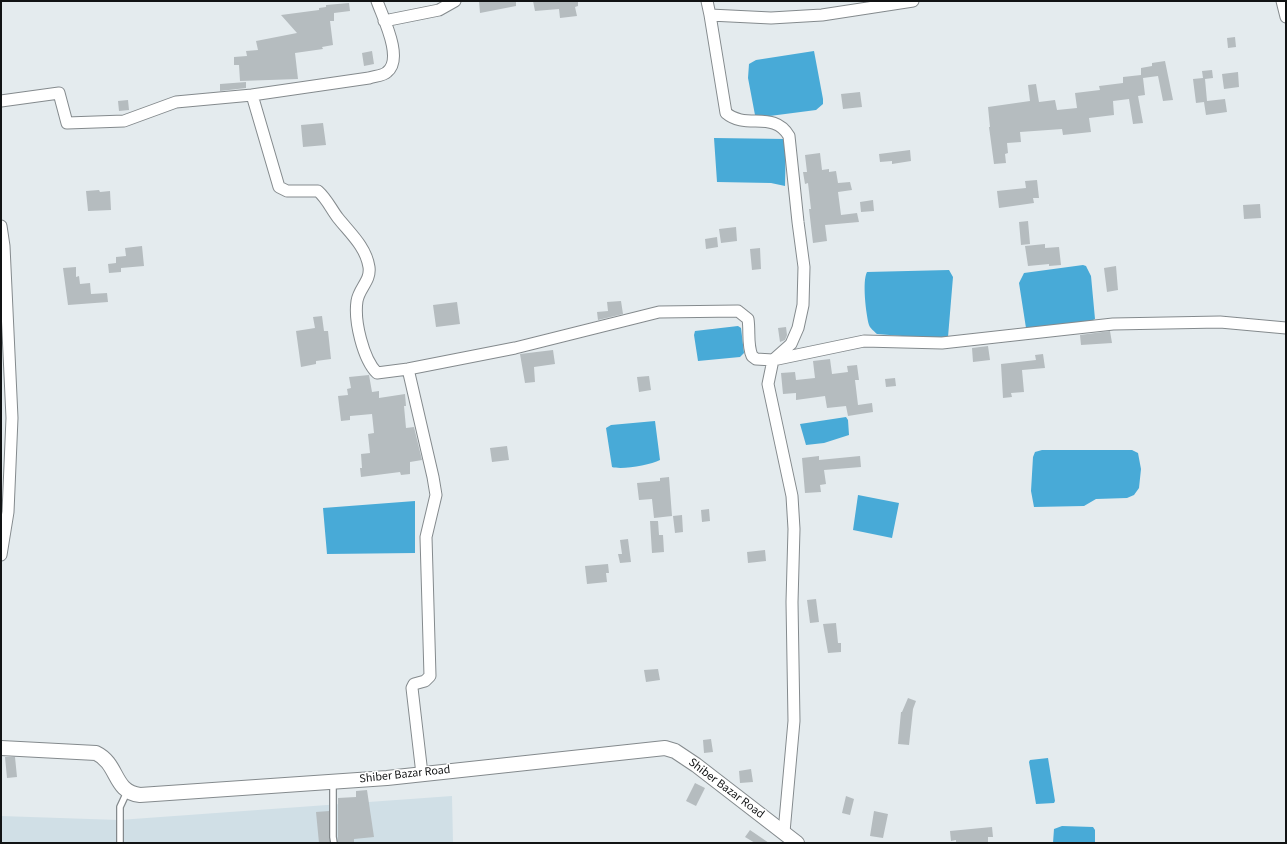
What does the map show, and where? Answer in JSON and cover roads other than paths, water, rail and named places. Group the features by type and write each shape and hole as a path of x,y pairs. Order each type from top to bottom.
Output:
{"street":[{"path":"1,100 59,93 67,123 124,121 176,102 252,95 369,78 386,74 394,63 394,51 378,1"},
{"path":"384,21 439,10 454,1"},
{"path":"707,1 726,113 732,118 741,120 776,122 785,128 789,136 804,267 803,305 798,328 791,344 773,360 768,384 792,496 794,529 792,602 794,721 784,832"},
{"path":"710,15 771,18 822,14 913,1"},
{"path":"1282,1 1286,17"},
{"path":"252,95 279,187 287,191 318,191 326,198 337,217 362,247 366,255 369,278 357,300 358,317 366,357 371,367 377,373 408,369 515,348 659,312 738,311 748,319 750,332 749,344 752,356 756,359 773,360 864,341 942,343 1112,324 1220,322 1286,328"},
{"path":"1,226 4,246 12,418 8,512 1,555"},
{"path":"408,369 436,495 426,537 430,676 425,681 414,684 412,688 422,774"},
{"path":"1,748 96,753 107,760 122,787 127,792"},
{"name":"Shiber Bazar Road","path":"127,792 140,795 333,782 665,748 675,751 696,766 797,843"}],"lane":[{"path":"333,782 332,837 334,843"},
{"path":"120,843 120,807 127,792"}],"water":[{"path":"814,51 823,104 816,110 762,117 755,115 748,78 749,64 756,60"},
{"path":"714,138 786,139 785,186 771,183 717,182"},
{"path":"1083,265 1086,266 1091,276 1095,319 1091,321 1030,329 1026,328 1019,283 1024,273"},
{"path":"949,270 953,277 948,337 940,339 877,334 870,327 865,298 867,272"},
{"path":"738,326 741,328 744,353 740,357 698,361 694,335 695,331"},
{"path":"846,417 848,420 849,435 824,443 806,445 800,424"},
{"path":"655,421 660,460 650,464 622,468 612,467 606,428 611,425"},
{"path":"1042,450 1132,450 1138,453 1141,469 1139,488 1134,495 1127,498 1096,499 1084,506 1034,507 1031,491 1033,457 1035,452"},
{"path":"858,495 899,503 892,538 853,530"},
{"path":"415,501 415,553 327,554 323,508"},
{"path":"1048,758 1055,801 1054,803 1036,804 1029,762 1030,760"},
{"path":"1062,826 1093,827 1095,830 1095,843 1053,843 1054,829"}]}
